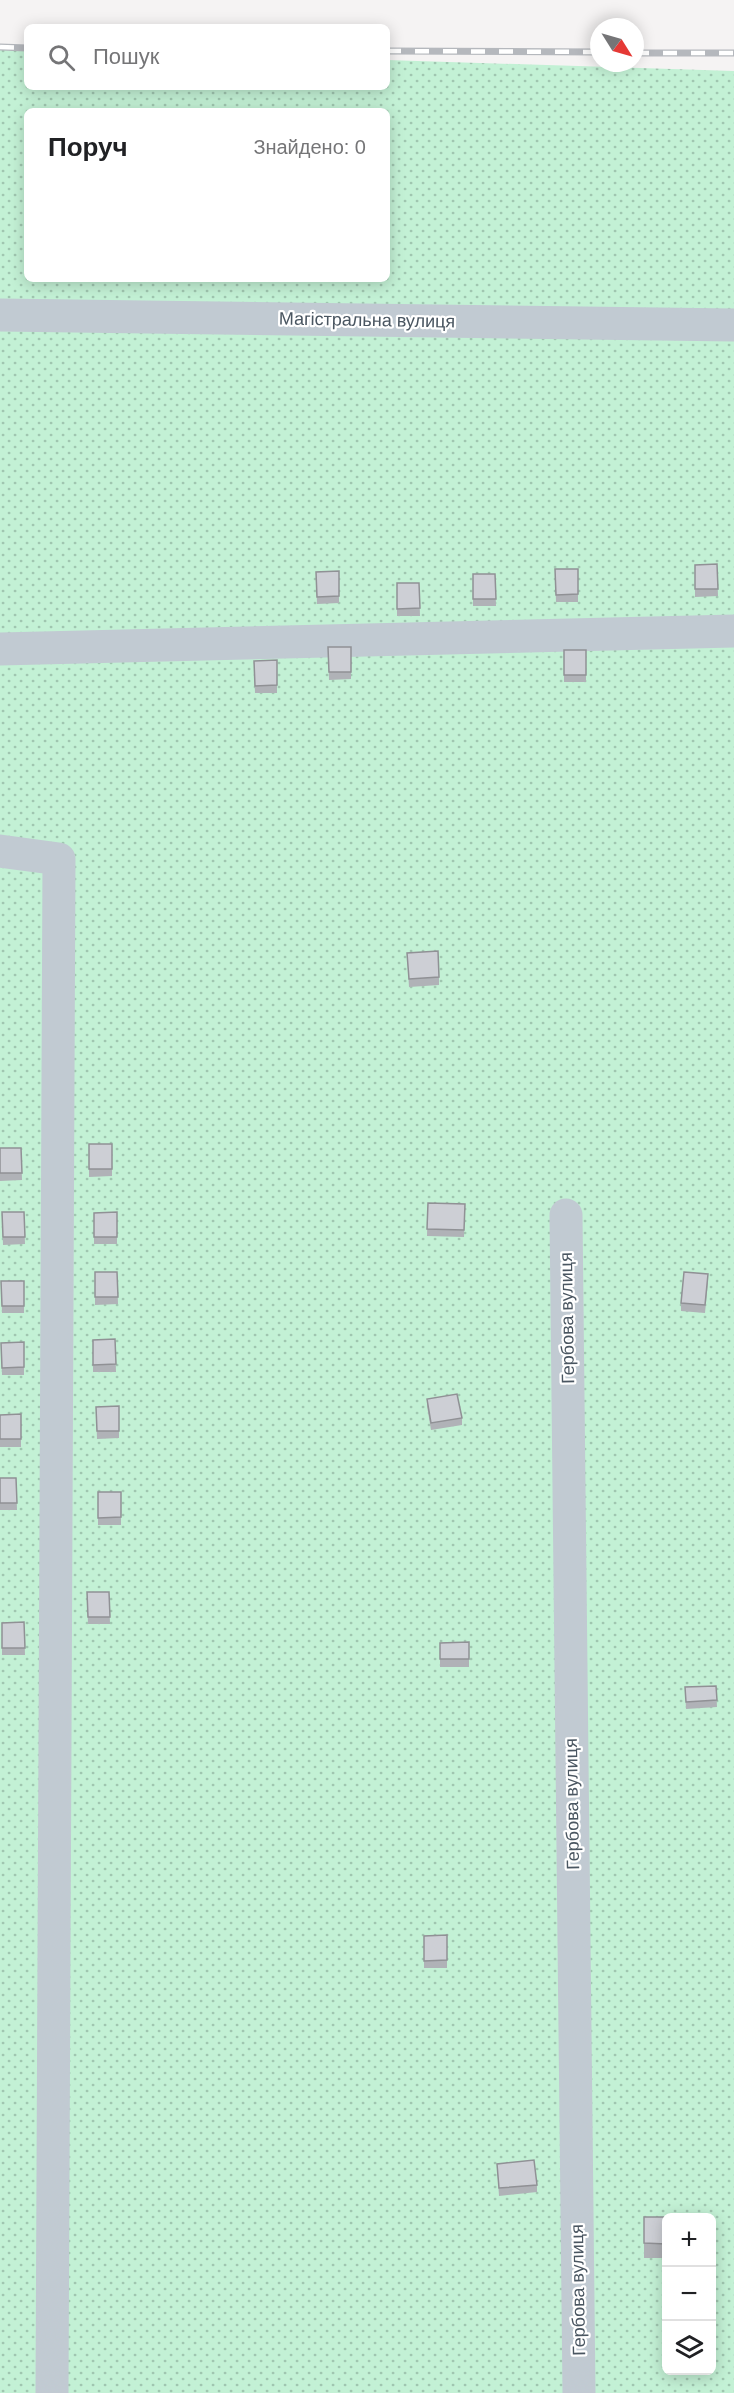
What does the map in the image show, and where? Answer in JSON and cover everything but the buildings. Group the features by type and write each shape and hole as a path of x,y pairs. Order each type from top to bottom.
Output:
{"street":[{"name":"Магістральна вулиця","path":"0,315 734,325"},
{"path":"0,649 734,632"},
{"path":"0,850 59,859 52,2393"},
{"name":"Гербова вулиця","path":"566,1215 579,2393"}],"green space":[{"path":"0,49 24,49 24,90 390,90 390,60 590,66 590,72 644,72 644,68 734,71 734,2393 0,2393"}],"railway":[{"path":"0,47 24,48"},
{"path":"390,51 590,52"},
{"path":"644,53 734,53"}]}
